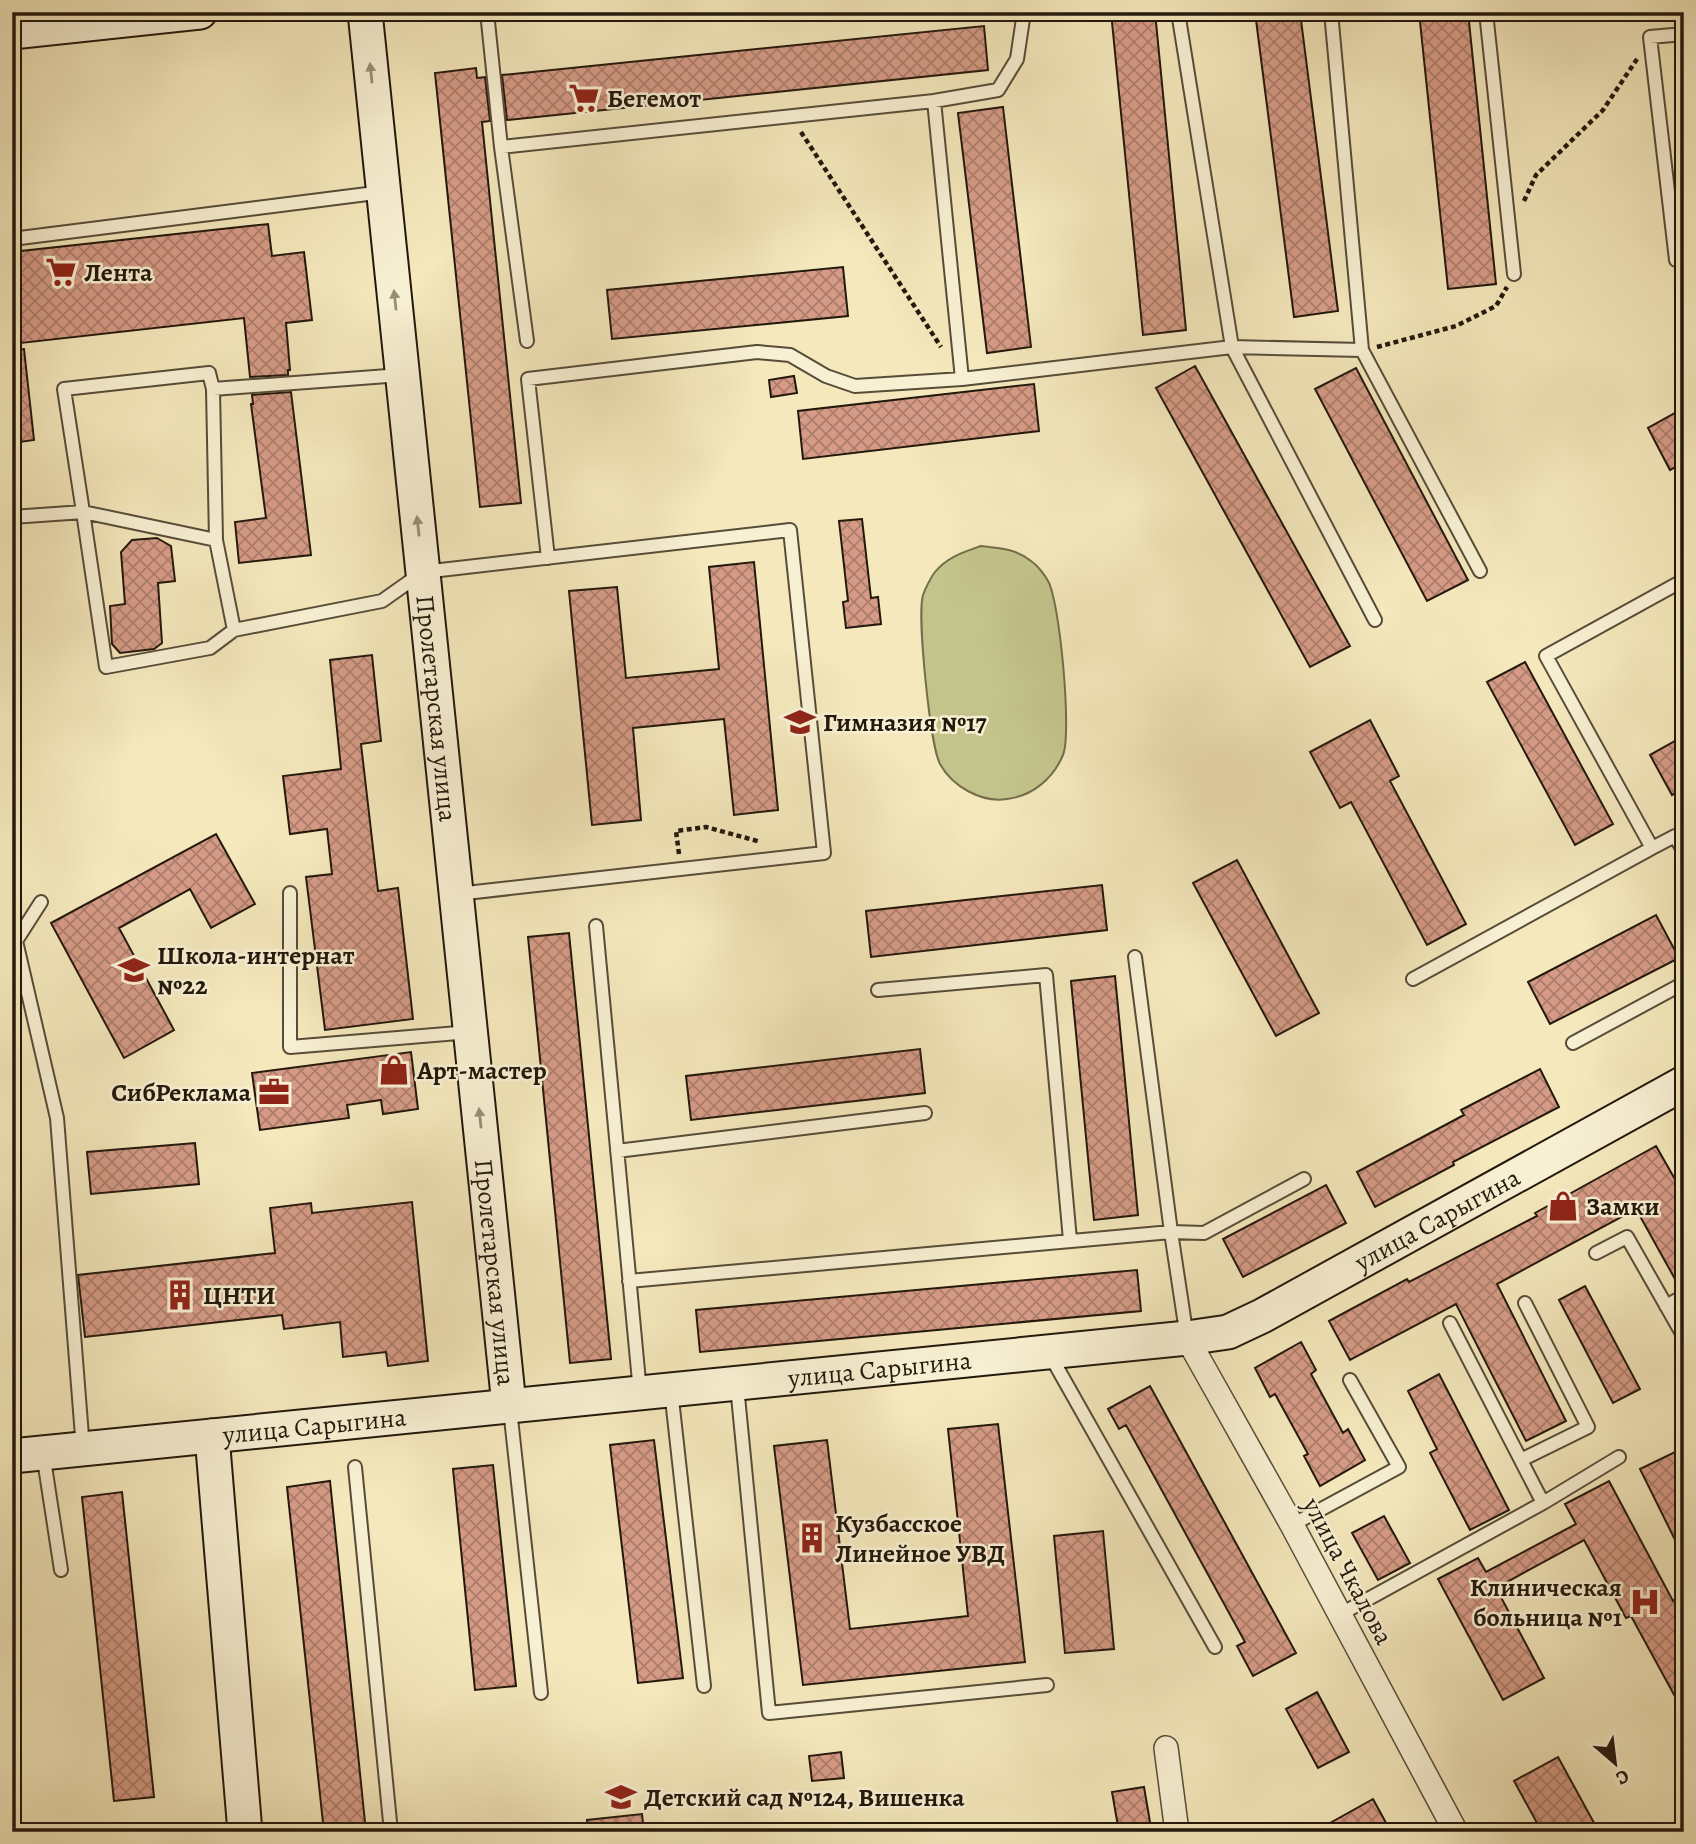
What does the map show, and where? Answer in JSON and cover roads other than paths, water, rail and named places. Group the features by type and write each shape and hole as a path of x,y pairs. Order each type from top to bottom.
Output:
{"street":[{"path":"12,32 200,12"},
{"name":"Пролетарская улица","path":"365,12 509,1405"},
{"name":"улица Сарыгина","path":"27,1454 1228,1332 1683,1086"},
{"name":"улица Чкалова","path":"1187,1338 1292,1525 1456,1832"},
{"path":"212,1436 245,1832"},
{"path":"1166,1748 1177,1832"}],"lane":[{"path":"487,12 501,147 527,341"},
{"path":"501,147 934,101 998,90 1017,59 1024,12"},
{"path":"1178,12 1232,347 1375,620"},
{"path":"1331,12 1362,351 1480,571"},
{"path":"1486,12 1514,274"},
{"path":"1676,260 1650,37 1684,34"},
{"path":"934,101 962,379"},
{"path":"12,239 383,192"},
{"path":"548,558 528,379 757,352 790,355 826,376 855,386 962,379 1232,347 1362,351"},
{"path":"234,629 216,540 213,389 209,373 64,389 106,667 210,648 234,629 382,601 423,572 790,530 824,853 456,894"},
{"path":"213,389 403,375"},
{"path":"12,517 83,512 216,540"},
{"path":"1652,848 1546,656 1684,580"},
{"path":"1413,979 1679,833 1684,852"},
{"path":"290,894 290,1047 471,1032"},
{"path":"41,902 16,940 57,1118 83,1449"},
{"path":"596,926 629,1281 656,1390 704,1686"},
{"path":"1135,957 1187,1338"},
{"path":"878,990 1046,975 1070,1240"},
{"path":"1573,1043 1684,983"},
{"path":"617,1150 925,1113"},
{"path":"629,1281 1070,1240 1171,1232 1204,1233 1304,1179"},
{"path":"1596,1254 1627,1237 1684,1337"},
{"path":"1666,1306 1684,1296"},
{"path":"1521,1460 1588,1427 1525,1303"},
{"path":"1450,1323 1543,1503"},
{"path":"1048,1352 1215,1647"},
{"path":"1292,1525 1399,1467 1350,1380"},
{"path":"737,1382 769,1713 1048,1685"},
{"path":"509,1405 541,1693"},
{"path":"27,1454 61,1570"},
{"path":"1339,1615 1543,1503 1619,1457"},
{"path":"355,1467 391,1832"}],"place":[{"name":"Бегемот","path":"584,98"},
{"name":"Лента","path":"61,272"},
{"name":"Гимназия №17","path":"800,722"},
{"name":"Школа-интернат №22","path":"134,970"},
{"name":"Арт-мастер","path":"394,1070"},
{"name":"СибРеклама","path":"274,1092"},
{"name":"Замки","path":"1563,1206"},
{"name":"ЦНТИ","path":"180,1295"},
{"name":"Кузбасское Линейное УВД","path":"812,1538"},
{"name":"Клиническая больница №1","path":"1645,1602"},
{"name":"Детский сад №124, Вишенка","path":"621,1797"}]}
